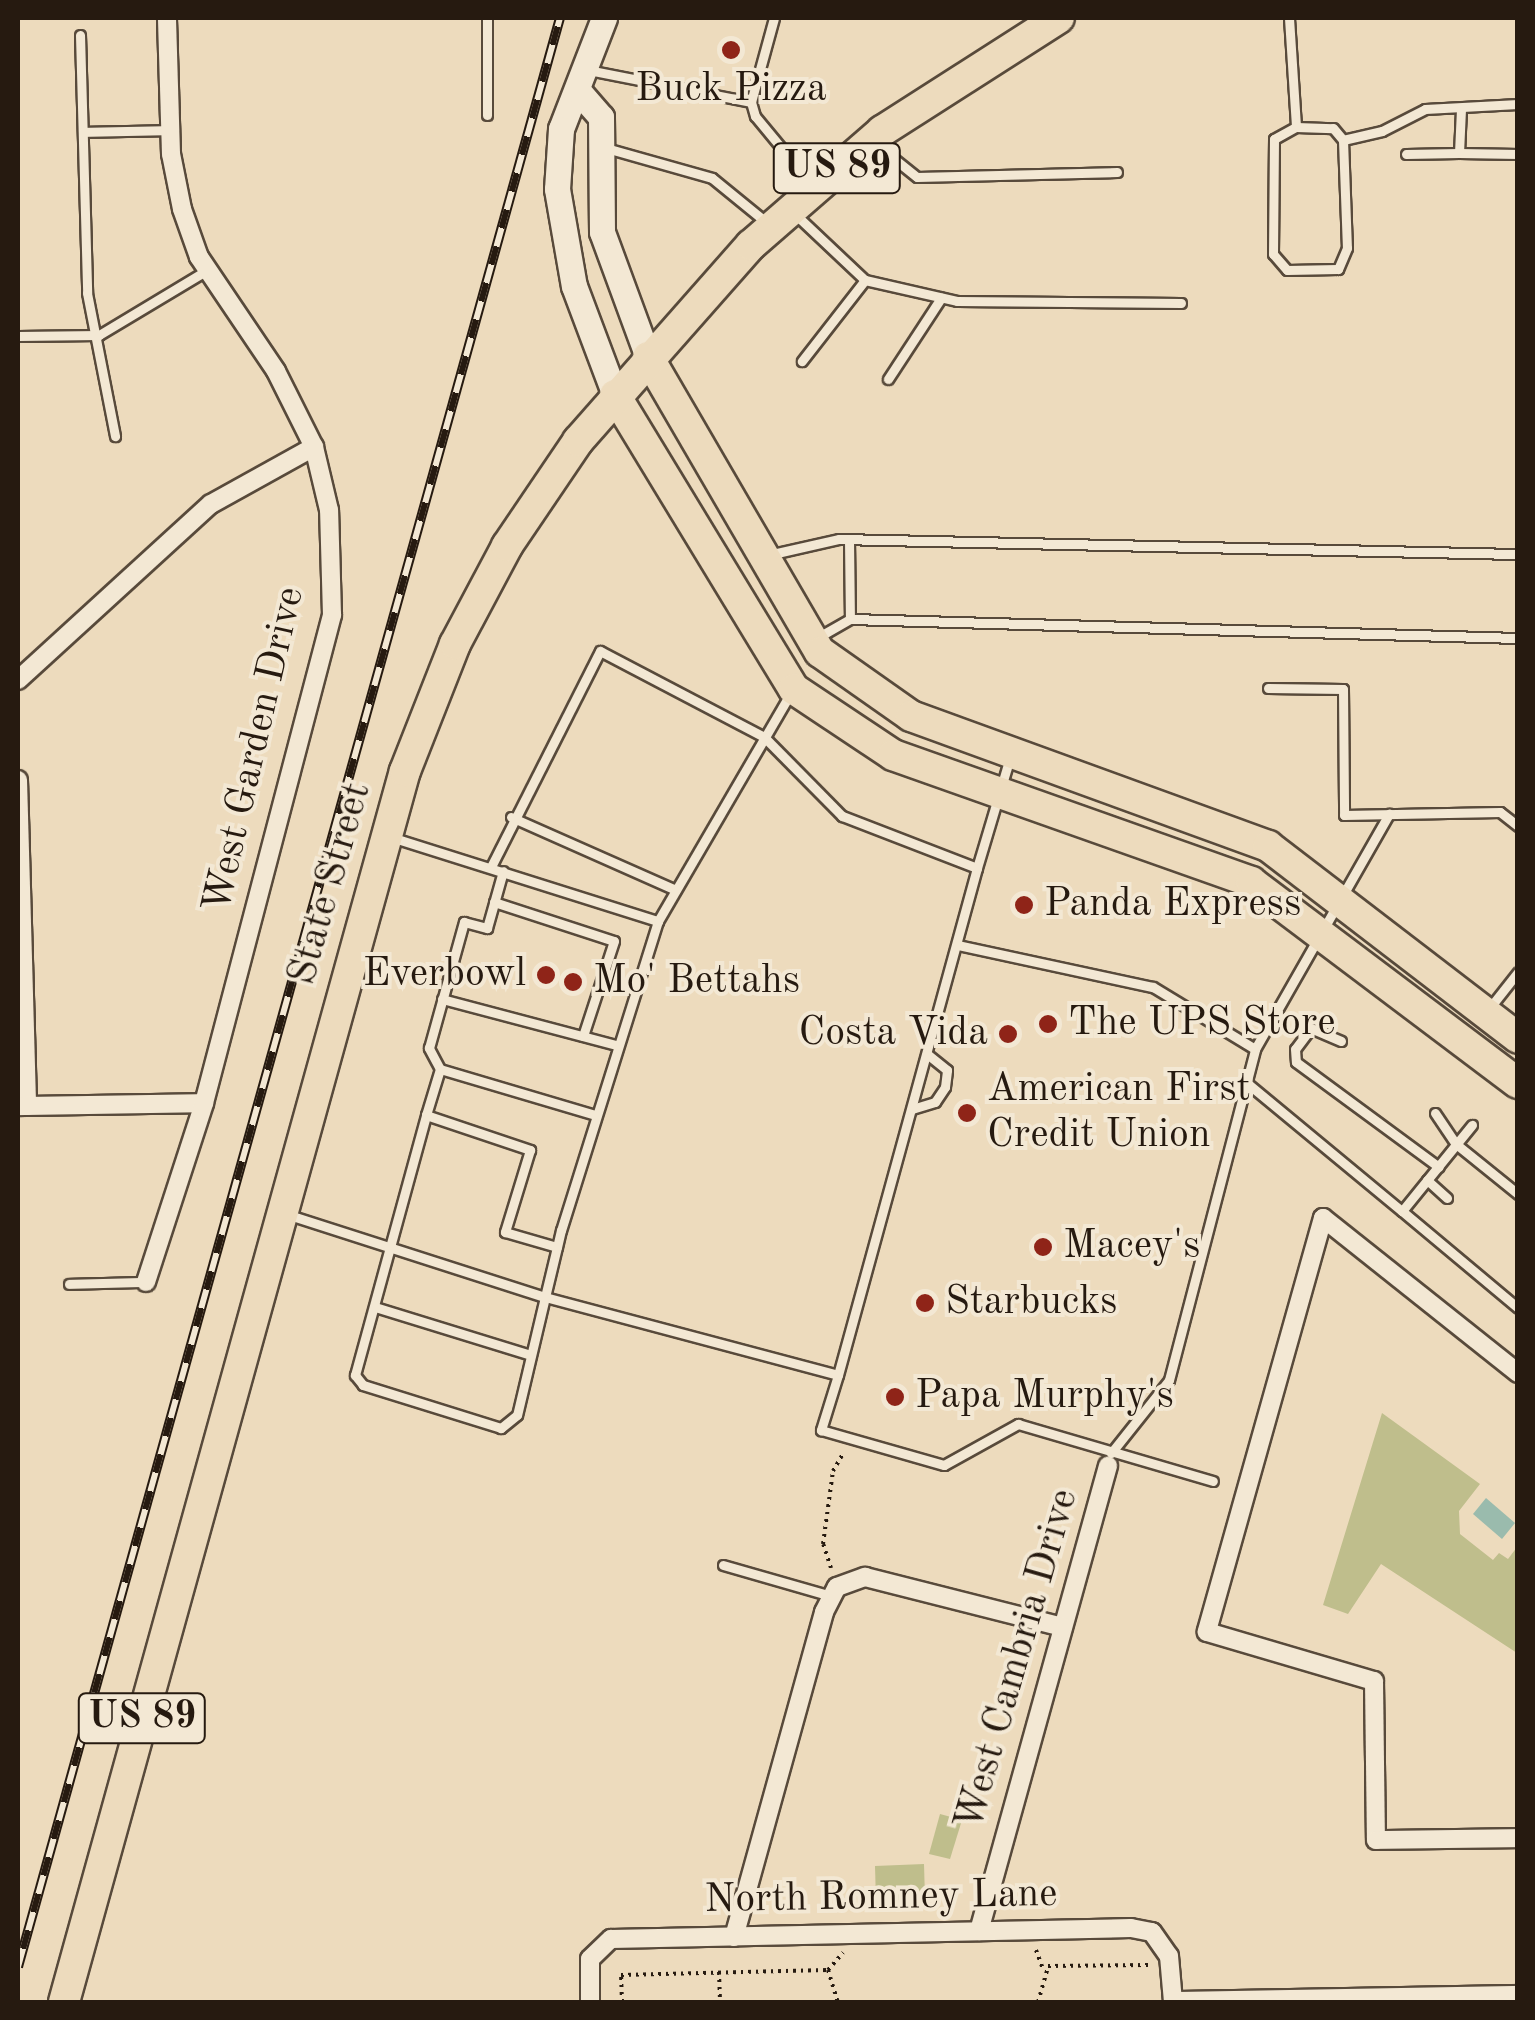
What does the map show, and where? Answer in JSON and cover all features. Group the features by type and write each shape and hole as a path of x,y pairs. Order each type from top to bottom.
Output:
{"main road":[{"path":"604,18 584,81 561,129 557,189 574,286 614,395 794,688 894,755 997,796 1251,882 1320,930 1518,1083"},
{"name":"State Street","path":"64,2002 386,836 426,712 483,590 528,512 614,395 780,218 871,140 1059,18"},
{"path":"584,81 601,117 602,232 648,357 820,652 910,716 1010,757 1268,846 1518,1038"}],"street":[{"name":"West Garden Drive","path":"146,1282 204,1103 332,616 330,510 314,448 276,371 207,270 182,208 170,130 167,18"},
{"path":"18,680 211,504 314,448"},
{"path":"18,780 22,1106 204,1103"},
{"path":"1518,1373 1323,1218 1207,1632 1374,1681 1376,1840 1518,1838"},
{"name":"West Cambria Drive","path":"979,1932 1110,1458"},
{"path":"734,1937 834,1591 865,1577 1063,1627"},
{"name":"North Romney Lane","path":"590,2002 590,1959 611,1939 979,1932 1152,1932 1169,1956 1173,2002"},
{"path":"1173,2002 1518,1995"}],"lane":[{"path":"487,18 487,115"},
{"path":"774,18 751,102 755,116 814,188"},
{"path":"1289,18 1296,127"},
{"path":"80,35 87,293 99,335 115,436"},
{"path":"584,81 751,102"},
{"path":"1343,140 1382,131 1425,109 1518,104"},
{"path":"1459,153 1461,109"},
{"path":"1296,127 1333,128 1343,140 1347,248 1338,269 1287,270 1273,254 1274,139 1296,127"},
{"path":"83,132 170,130"},
{"path":"871,140 917,177 1118,172"},
{"path":"599,146 712,178 780,218 865,280 941,298 1180,303"},
{"path":"1406,154 1518,154"},
{"path":"18,336 99,335 207,270"},
{"path":"802,361 865,280"},
{"path":"888,379 941,298"},
{"path":"762,556 817,540 1518,554"},
{"path":"850,540 850,619"},
{"path":"813,640 850,619 1518,638"},
{"path":"491,867 511,817 600,651 764,737 842,816 976,868"},
{"path":"503,871 487,928 464,922 430,1048 440,1068 374,1307 354,1362 363,1384 501,1428 517,1414 557,1247 616,1045 658,921 794,688"},
{"path":"1268,688 1343,689 1344,815 1500,812 1518,826"},
{"path":"1010,757 822,1430 944,1465 1018,1424 1110,1458 1214,1480"},
{"path":"1110,1458 1168,1380 1255,1049 1389,814"},
{"path":"511,817 676,890"},
{"path":"386,836 658,921"},
{"path":"494,902 614,941 583,1036"},
{"path":"958,945 1153,987 1255,1049"},
{"path":"1486,1012 1515,977"},
{"path":"442,1000 616,1045"},
{"path":"1341,1040 1311,1028 1296,1050 1296,1062 1438,1167"},
{"path":"912,1109 935,1102 945,1088 947,1070 927,1054"},
{"path":"440,1068 595,1116"},
{"path":"1247,1083 1518,1308"},
{"path":"1436,1113 1456,1144 1518,1194"},
{"path":"426,1115 530,1150 505,1232 557,1247"},
{"path":"1402,1211 1472,1125"},
{"path":"1427,1180 1448,1198"},
{"path":"281,1212 545,1296 838,1374"},
{"path":"69,1284 146,1282"},
{"path":"374,1307 531,1355"},
{"path":"724,1564 834,1591"}],"path":[{"path":"834,1591 824,1544 834,1471 848,1437"},
{"path":"1016,1948 1035,1948 1043,1969 1038,2002"},
{"path":"622,2002 621,1975 828,1970 846,1952"},
{"path":"1043,1969 1151,1966"},
{"path":"828,1970 838,2002"},
{"path":"719,1972 720,2002"}],"shaded area":[{"path":"1382,1413 1480,1484 1459,1511 1460,1534 1493,1560 1499,1553 1508,1559 1517,1547 1517,1653 1381,1564 1348,1614 1323,1605"},
{"path":"1486,1498 1515,1523 1502,1539 1473,1514"},
{"path":"940,1814 962,1820 950,1859 929,1854"},
{"path":"924,1864 925,1899 876,1901 875,1866"}],"railway":[{"path":"18,1967 560,18"}],"place":[{"name":"Buck Pizza","path":"731,50"},
{"name":"Panda Express","path":"1024,905"},
{"name":"Everbowl","path":"546,975"},
{"name":"Mo' Bettahs","path":"573,982"},
{"name":"The UPS Store","path":"1048,1024"},
{"name":"Costa Vida","path":"1008,1034"},
{"name":"American First Credit Union","path":"967,1113"},
{"name":"Macey's","path":"1043,1247"},
{"name":"Starbucks","path":"925,1303"},
{"name":"Papa Murphy's","path":"895,1397"}]}
